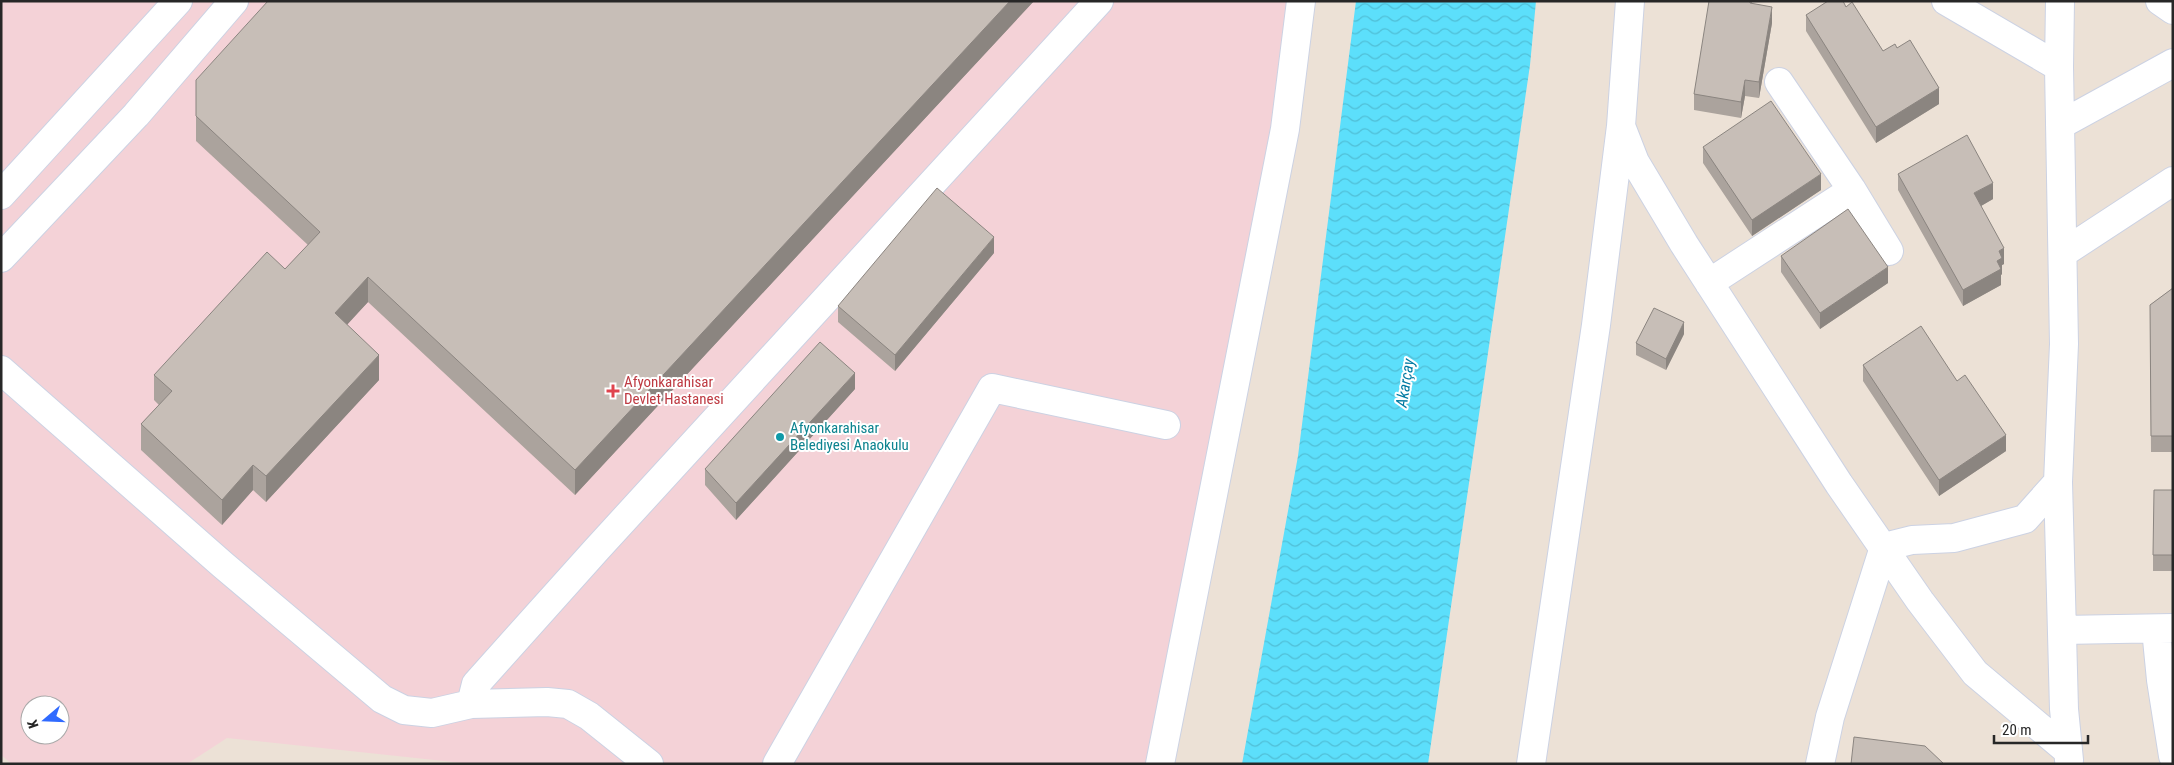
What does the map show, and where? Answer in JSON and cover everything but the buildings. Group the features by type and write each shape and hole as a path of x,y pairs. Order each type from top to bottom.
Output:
{"street":[{"path":"1,195 178,1"},
{"path":"1,258 136,116 234,1"},
{"path":"470,704 476,684 597,549 1099,1"},
{"path":"1160,764 1285,129 1301,1"},
{"path":"1531,764 1594,334 1621,126 1630,1"},
{"path":"1946,1 2059,67"},
{"path":"2060,1 2059,67 2064,344 2058,482 2064,709 2069,757"},
{"path":"2160,1 2173,10"},
{"path":"2060,125 2173,63"},
{"path":"1779,82 1852,190 1889,251"},
{"path":"1621,126 1635,162 1709,283 1839,484 1920,601 1975,673 2069,757"},
{"path":"2063,253 2173,181"},
{"path":"1709,283 1852,190"},
{"path":"1,370 223,565 382,700 404,710 432,713 470,704 547,702 568,704 589,716 649,764"},
{"path":"777,764 992,388 1166,425"},
{"path":"1884,547 1912,540 1954,538 2025,519 2058,482"},
{"path":"1820,764 1830,717 1884,547"},
{"path":"2062,630 2165,628 2161,680 2173,756"}],"shaded area":[{"name":"Afyonkarahisar Devlet Hastanesi","path":"1,1 1300,1 1292,77 1147,764 472,764 227,738 187,764 12,764 1,755"}],"water":[{"name":"Akarçay","path":"1356,1 1536,1 1530,65 1428,764 1242,764 1298,456"}],"place":[{"name":"Afyonkarahisar Devlet Hastanesi","path":"613,391"},
{"name":"Afyonkarahisar Belediyesi Anaokulu","path":"780,437"}]}
